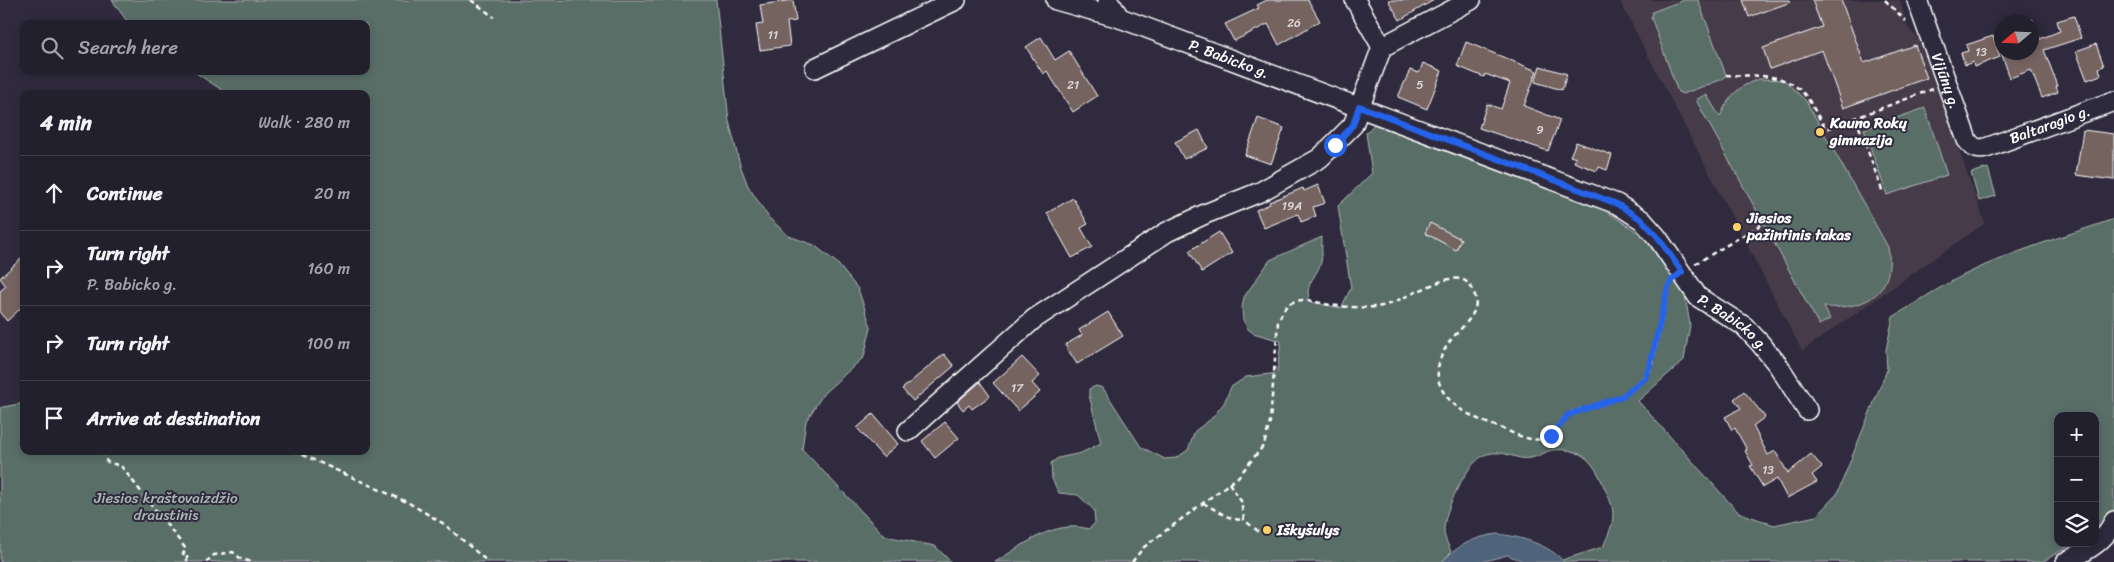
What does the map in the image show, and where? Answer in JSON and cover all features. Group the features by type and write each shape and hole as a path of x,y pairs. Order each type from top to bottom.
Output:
{"street":[{"path":"814,68 956,0"},
{"name":"P. Babicko g.","path":"1056,0 1120,18 1617,204 1642,220 1657,236 1698,297 1744,326 1760,343 1778,365 1807,410"},
{"path":"1108,0 1120,18"},
{"path":"1355,0 1382,47"},
{"path":"908,431 1042,313 1167,232 1205,214 1260,192 1320,158 1353,125 1382,47 1471,0"},
{"name":"Vijūnų g.","path":"1917,0 1967,140 1972,147 1986,148"},
{"name":"Baltaragio g.","path":"1986,148 2114,102"},
{"path":"2066,562 2102,538 2109,532 2114,521"}],"path":[{"path":"471,0 494,17"},
{"path":"1886,0 1906,21"},
{"path":"1726,75 1765,76 1786,79 1794,84 1806,97 1826,129 1939,87"},
{"path":"1856,118 1883,193"},
{"path":"1132,562 1144,547 1238,477 1264,445 1270,422 1278,322 1284,309 1292,302 1304,299 1332,305 1378,307 1450,279 1460,278 1468,283 1476,301 1474,312 1448,344 1438,364 1438,380 1445,393 1457,408 1476,419 1528,438 1540,439 1551,436 1568,415 1623,396 1645,378 1650,366 1668,287 1673,279 1764,223"},
{"path":"104,455 107,462 121,466 186,549 183,554 187,554 187,562"},
{"path":"303,455 409,503 444,524 488,562"},
{"path":"1230,483 1241,501 1244,520"},
{"path":"1203,503 1220,513 1237,520 1244,520 1258,531 1266,530"},
{"path":"206,562 214,555 233,552 242,559 252,562"}],"shaded area":[{"name":"Kauno Rokų gimnazija","path":"1619,0 1900,0 1908,28 1920,40 1985,223 1802,351"}],"green space":[{"name":"Jiesios kraštovaizdžio draustinis","path":"112,0 716,0 729,121 740,165 748,186 769,218 789,236 814,245 837,263 858,289 871,327 864,357 824,393 806,421 802,449 885,536 935,546 951,562 0,562 0,408 3,407 20,404 20,455 370,455 370,90 222,90 199,75 370,75 370,20 126,20"},
{"path":"1684,0 1698,0 1726,75 1723,79 1683,94 1678,92 1651,17 1652,12"},
{"path":"1759,79 1784,80 1806,101 1888,247 1889,263 1887,276 1882,287 1875,295 1853,305 1824,307 1830,319 1819,325 1696,100 1706,94 1720,117 1730,98 1735,93 1745,85"},
{"path":"1925,108 1947,175 1887,195 1864,129"},
{"path":"1377,121 1603,209 1649,240 1684,289 1690,325 1684,360 1638,401 1738,512 1774,525 1816,516 1837,494 1887,370 1886,350 1893,317 1947,284 2002,258 2114,219 2114,529 2105,521 2099,525 2099,412 2054,412 2054,547 2067,547 2042,562 1564,562 1562,560 1603,547 1611,527 1613,515 1609,498 1601,480 1587,459 1573,451 1553,450 1531,458 1520,458 1500,453 1487,454 1472,465 1458,487 1448,512 1444,534 1451,552 1442,562 995,562 1040,535 1064,528 1089,529 1095,523 1094,510 1078,495 1059,493 1052,479 1051,463 1058,458 1081,453 1101,443 1089,389 1096,386 1103,388 1141,447 1165,459 1176,458 1188,450 1195,431 1211,419 1224,403 1231,387 1246,377 1277,373 1281,341 1253,333 1248,329 1243,320 1242,308 1244,297 1270,260 1322,237 1321,262 1309,286 1309,296 1311,302 1341,308 1351,288 1338,206 1372,173 1366,133"},
{"path":"1988,168 1996,196 1979,201 1971,173"}],"water":[{"path":"1497,534 1533,542 1550,550 1564,562 1526,562 1507,555 1482,562 1442,562 1467,543 1481,537"}],"building":[{"path":"793,0 796,21 787,22 790,46 760,50 756,25 763,24 760,5"},
{"path":"1267,0 1308,0 1320,21 1279,45 1268,24 1234,41 1225,24 1259,8 1257,5"},
{"path":"1388,0 1434,0 1400,20"},
{"path":"1743,0 1790,0 1791,2 1749,17"},
{"path":"1812,0 1841,0 1864,63 1915,45 1927,78 1843,108 1822,50 1770,69 1763,48 1822,27"},
{"path":"2074,16 2081,38 2044,50 2058,86 2056,86 2058,92 2042,98 2031,70 2010,78 2004,60 2039,60 2039,36 2040,39 2060,31 2057,21"},
{"path":"1993,36 1994,59 1974,67 1973,62 1965,65 1961,53 1968,51 1966,45"},
{"path":"1041,37 1055,60 1069,51 1097,96 1073,112 1047,71 1043,74 1026,47"},
{"path":"1466,42 1537,71 1524,106 1560,120 1548,151 1479,128 1487,104 1501,109 1510,83 1485,74 1484,77 1457,66"},
{"path":"2096,44 2104,66 2099,68 2101,75 2087,80 2076,51"},
{"path":"1423,63 1442,71 1427,109 1398,97 1410,70 1419,73"},
{"path":"1540,66 1567,74 1562,90 1535,82"},
{"path":"1258,118 1284,128 1271,164 1245,155"},
{"path":"1199,130 1208,148 1184,159 1175,142"},
{"path":"2083,130 2114,134 2114,180 2076,175"},
{"path":"1576,142 1612,155 1607,170 1599,167 1597,171 1574,162 1576,158 1570,156"},
{"path":"1318,185 1325,203 1313,207 1316,216 1301,222 1298,214 1264,228 1256,210 1270,204 1269,202 1303,188 1304,191"},
{"path":"1073,198 1088,224 1081,228 1092,247 1072,258 1047,213"},
{"path":"1430,223 1461,239 1456,250 1425,233"},
{"path":"1219,232 1232,253 1202,272 1189,251"},
{"path":"20,260 20,309 7,321 0,313 0,291 6,286 0,278"},
{"path":"1108,312 1123,336 1077,364 1065,345 1082,335 1079,330"},
{"path":"944,354 954,366 913,401 902,389"},
{"path":"1022,357 1040,376 1032,383 1040,392 1018,411 993,383"},
{"path":"980,382 990,396 972,409 969,405 963,410 957,402"},
{"path":"1744,391 1765,417 1753,426 1768,455 1775,451 1788,473 1811,454 1822,467 1812,475 1817,482 1787,498 1777,479 1763,487 1750,466 1753,465 1745,451 1747,450 1735,428 1732,430 1725,417 1741,408 1734,399"},
{"path":"873,414 898,444 883,457 857,428"},
{"path":"945,422 959,438 935,458 922,441"}],"place":[{"name":"Kauno Rokų gimnazija","path":"1820,132"},
{"name":"Jiesios pažintinis takas","path":"1737,227"},
{"name":"Iškyšulys","path":"1267,530"}],"route":[{"path":"1335,145 1353,125 1359,106 1617,204 1642,220 1657,236 1682,272 1673,279 1668,287 1650,366 1645,378 1623,396 1568,415 1551,436"}]}
